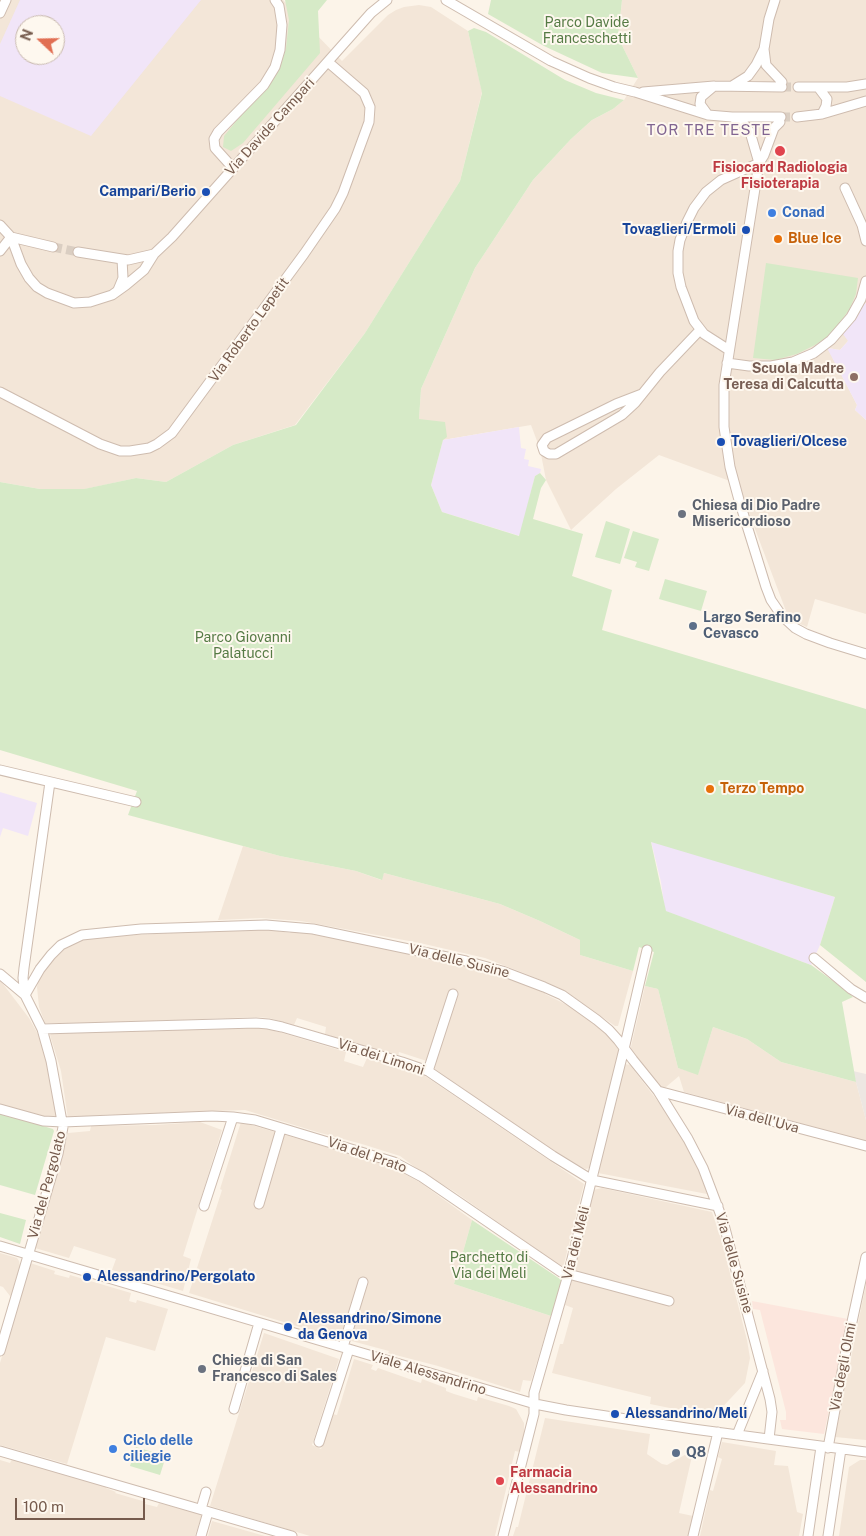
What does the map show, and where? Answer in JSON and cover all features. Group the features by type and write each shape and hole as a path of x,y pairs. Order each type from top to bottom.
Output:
{"street":[{"path":"233,168 215,148 214,140 218,132 264,85 275,67 281,44 282,25 279,6 275,0"},
{"name":"Via Davide Campari","path":"0,226 11,237 21,264 37,287 47,293 74,302 90,302 112,295 144,270 154,254 172,237 371,13 388,0"},
{"path":"446,0 551,61 614,87 708,115 781,120 774,128 759,163 727,363 723,406 726,452 738,500 768,594 782,616 795,628 814,638 866,654"},
{"path":"636,92 714,86 782,84 766,65 764,49 775,0"},
{"path":"730,87 748,76 764,49"},
{"name":"Via Roberto Lepetit","path":"0,392 100,444 120,451 149,448 172,433 304,254 335,209 342,193 369,122 370,107 364,93 328,62"},
{"path":"798,87 847,87 866,84"},
{"path":"708,115 700,104 701,97 714,86"},
{"path":"818,87 827,99 822,114"},
{"path":"797,117 822,114 866,101"},
{"path":"732,117 743,123 750,132 759,163"},
{"path":"729,350 709,338 694,321 679,278 678,251 684,228 694,208 710,189 731,175 759,163"},
{"path":"845,188 862,225 866,241"},
{"path":"0,251 11,237 53,247"},
{"path":"78,252 128,260 154,254"},
{"path":"118,291 123,278 122,259"},
{"path":"727,363 771,366 792,362 814,353 831,340 851,317 861,299 866,281"},
{"path":"642,394 616,404 547,438 542,445 544,451 549,454 556,454 622,415 635,403 676,354 700,330"},
{"path":"0,770 136,802"},
{"path":"25,995 24,968 50,782"},
{"name":"Via delle Susine","path":"25,995 51,954 61,945 82,935 141,929 252,925 289,926 320,930 438,954 489,966 562,995 609,1030 658,1091 688,1139 703,1168 718,1206 763,1370 772,1412 769,1439"},
{"name":"Via dei Meli","path":"503,1536 534,1414 534,1393 568,1275 647,950"},
{"path":"814,958 853,990 866,998"},
{"name":"Via del Pergolato","path":"0,974 25,995 42,1029 51,1061 63,1122 58,1154 0,1351"},
{"path":"428,1071 453,994"},
{"name":"Via dei Limoni","path":"42,1029 268,1024 428,1071 553,1156 592,1180 718,1206"},
{"name":"Via dell'Uva","path":"658,1091 866,1146"},
{"name":"Via del Prato","path":"0,1109 43,1121 63,1122 233,1116 255,1120 372,1154 407,1168 561,1272 669,1301"},
{"path":"204,1206 233,1116"},
{"path":"259,1204 281,1128"},
{"name":"Viale Alessandrino","path":"0,1246 535,1404 737,1435 866,1452"},
{"name":"Via degli Olmi","path":"808,1536 866,1257"},
{"path":"319,1442 363,1282"},
{"path":"234,1409 259,1323"},
{"path":"737,1435 763,1370"},
{"path":"693,1536 718,1432"},
{"path":"828,1536 841,1449"},
{"path":"0,1451 292,1536"},
{"path":"201,1536 206,1492"}],"shaded area":[{"path":"0,0 283,0 342,61 388,15 404,7 419,5 431,7 468,31 482,92 460,181 365,333 295,425 233,445 166,482 136,478 85,489 40,489 0,482"},
{"path":"20,0 201,0 91,136 0,96 0,44"},
{"path":"622,0 866,0 866,303 859,308 848,341 840,350 828,348 857,405 855,410 866,420 866,614 815,599 807,627 789,619 738,484 659,455 616,489 571,530 546,480 540,449 531,425 443,440 419,419 421,389 475,268 533,180 571,139 592,120 613,109 624,100 638,78 618,37"},
{"name":"Scuola Madre Teresa di Calcutta","path":"866,303 866,420 855,410 857,405 827,348 840,350 848,341 843,334 859,308"},
{"path":"519,427 521,448 526,449 524,459 529,460 528,466 541,469 540,473 535,476 520,536 442,512 431,485 443,440"},
{"path":"0,792 37,803 28,836 3,828 0,837"},
{"path":"651,841 835,897 820,945 811,965 665,911 661,882"},
{"path":"243,846 280,856 356,871 381,880 384,873 500,904 580,940 580,955 633,971 618,1026 615,1026 568,993 539,979 485,958 420,943 301,921 261,918 218,920"},
{"path":"262,928 290,933 292,930 412,954 413,952 474,968 545,991 545,994 582,1014 601,1028 619,1051 590,1168 586,1169 565,1160 432,1067 433,1063 399,1052 398,1057 325,1034 326,1027 297,1018 294,1025 269,1018 257,1017 101,1023 45,1023 39,1007 38,982 46,965 56,953 80,939"},
{"path":"0,980 29,1018 39,1036 51,1077 56,1116 42,1116 0,1104"},
{"path":"645,986 658,989 678,1068 698,1074 713,1027 747,1039 781,1062 856,1082 866,1120 866,1141 684,1092 679,1076 662,1088 630,1051"},
{"path":"262,1028 346,1052 344,1061 363,1067 367,1058 425,1076 584,1184 563,1268 400,1156 362,1144 245,1110 101,1115 68,1119 61,1071 50,1035 52,1033"},
{"path":"625,1064 630,1065 663,1108 665,1107 694,1159 707,1194 598,1173"},
{"path":"853,1071 866,1074 866,1120"},
{"path":"200,1122 222,1130 183,1256 191,1259 183,1291 112,1270 116,1259 74,1246 69,1258 35,1248 68,1133 90,1131 91,1126"},
{"path":"241,1122 370,1160 399,1171 421,1183 472,1220 454,1284 551,1316 531,1381 523,1380 520,1392 438,1366 388,1353 389,1351 303,1328 189,1293 222,1190 220,1189"},
{"path":"602,1188 712,1212 722,1242 750,1358 745,1383 715,1415 710,1416 650,1404 651,1397 552,1373 560,1344 563,1344 573,1308 565,1305 593,1190"},
{"path":"0,1253 17,1258 19,1261 20,1266 10,1299 10,1296 0,1286"},
{"path":"30,1263 55,1271 54,1274 69,1278 70,1275 131,1293 129,1301 136,1303 137,1300 168,1309 155,1351 106,1337 67,1464 0,1445 0,1363"},
{"path":"866,1284 866,1440 835,1437"},
{"path":"752,1301 848,1319 824,1434 782,1429 780,1420 786,1420 786,1412 760,1310 753,1309"},
{"path":"264,1333 339,1359 312,1445 321,1449 332,1414 337,1415 354,1359 373,1365 371,1369 376,1371 378,1368 421,1383 422,1379 446,1388 446,1391 454,1394 477,1401 478,1397 516,1409 524,1423 524,1438 520,1452 515,1451 495,1536 310,1536 210,1506"},
{"path":"545,1418 650,1434 647,1454 662,1464 667,1465 690,1452 692,1456 679,1513 693,1516 688,1536 513,1536 516,1527 518,1527"},
{"path":"722,1442 776,1451 774,1465 788,1466 797,1512 803,1514 799,1536 700,1536 710,1490 713,1491 722,1459 718,1457"},
{"path":"12,1459 106,1486 106,1488 115,1493 146,1502 145,1504 157,1507 159,1503 202,1514 195,1536 0,1536 0,1460 10,1463"},
{"path":"860,1460 866,1460 866,1536 839,1536 849,1467"},
{"path":"212,1521 265,1536 208,1536"}],"green space":[{"path":"285,0 327,0 318,11 320,53 243,143 231,151 223,147 224,136 280,68 286,48 289,20"},
{"name":"Parco Davide Franceschetti","path":"491,0 622,0 618,37 638,78 602,73 544,46 488,14"},
{"name":"Parco Giovanni Palatucci","path":"474,28 486,32 565,80 596,93 624,100 613,109 592,120 571,139 533,180 475,268 421,389 419,419 445,422 447,437 443,440 431,485 442,512 519,536 535,476 540,473 546,480 541,488 533,519 583,534 572,576 612,590 602,630 866,709 866,982 820,945 835,897 651,842 666,911 811,965 853,997 842,1002 856,1082 781,1062 747,1039 713,1027 698,1075 678,1068 658,989 645,986 654,952 639,947 633,971 580,955 580,940 500,904 384,873 382,880 356,871 280,856 128,815 137,791 0,750 0,482 40,489 84,489 136,478 166,482 233,445 296,425 365,333 460,181 482,93 468,31"},
{"path":"766,263 858,278 856,294 850,308 829,336 797,354 775,360 753,358"},
{"path":"606,521 630,529 620,564 595,557"},
{"path":"633,531 659,539 649,571 635,567 637,562 624,558"},
{"path":"665,579 707,591 701,611 659,599"},
{"path":"0,1113 53,1129 54,1131 35,1195 0,1185"},
{"path":"0,1213 26,1220 20,1244 0,1237"},
{"name":"Parchetto di Via dei Meli","path":"472,1220 563,1281 551,1316 454,1284"},
{"path":"136,1447 166,1456 160,1475 130,1466"}],"tunnel":[{"path":"782,87 798,87"},
{"path":"781,117 797,117"},
{"path":"53,247 78,252"}],"place":[{"name":"Fisiocard Radiologia Fisioterapia","path":"780,151"},
{"name":"Campari/Berio","path":"206,192"},
{"name":"Conad","path":"772,213"},
{"name":"Tovaglieri/Ermoli","path":"746,230"},
{"name":"Blue Ice","path":"778,239"},
{"name":"Scuola Madre Teresa di Calcutta","path":"854,377"},
{"name":"Tovaglieri/Olcese","path":"721,442"},
{"name":"Chiesa di Dio Padre Misericordioso","path":"682,514"},
{"name":"Largo Serafino Cevasco","path":"693,626"},
{"name":"Terzo Tempo","path":"710,789"},
{"name":"Alessandrino/Pergolato","path":"87,1277"},
{"name":"Alessandrino/Simone da Genova","path":"288,1327"},
{"name":"Chiesa di San Francesco di Sales","path":"202,1369"},
{"name":"Alessandrino/Meli","path":"615,1414"},
{"name":"Ciclo delle ciliegie","path":"113,1449"},
{"name":"Q8","path":"676,1453"},
{"name":"Farmacia Alessandrino","path":"500,1481"}],"district":[{"name":"TOR TRE TESTE","path":"709,130"}]}
